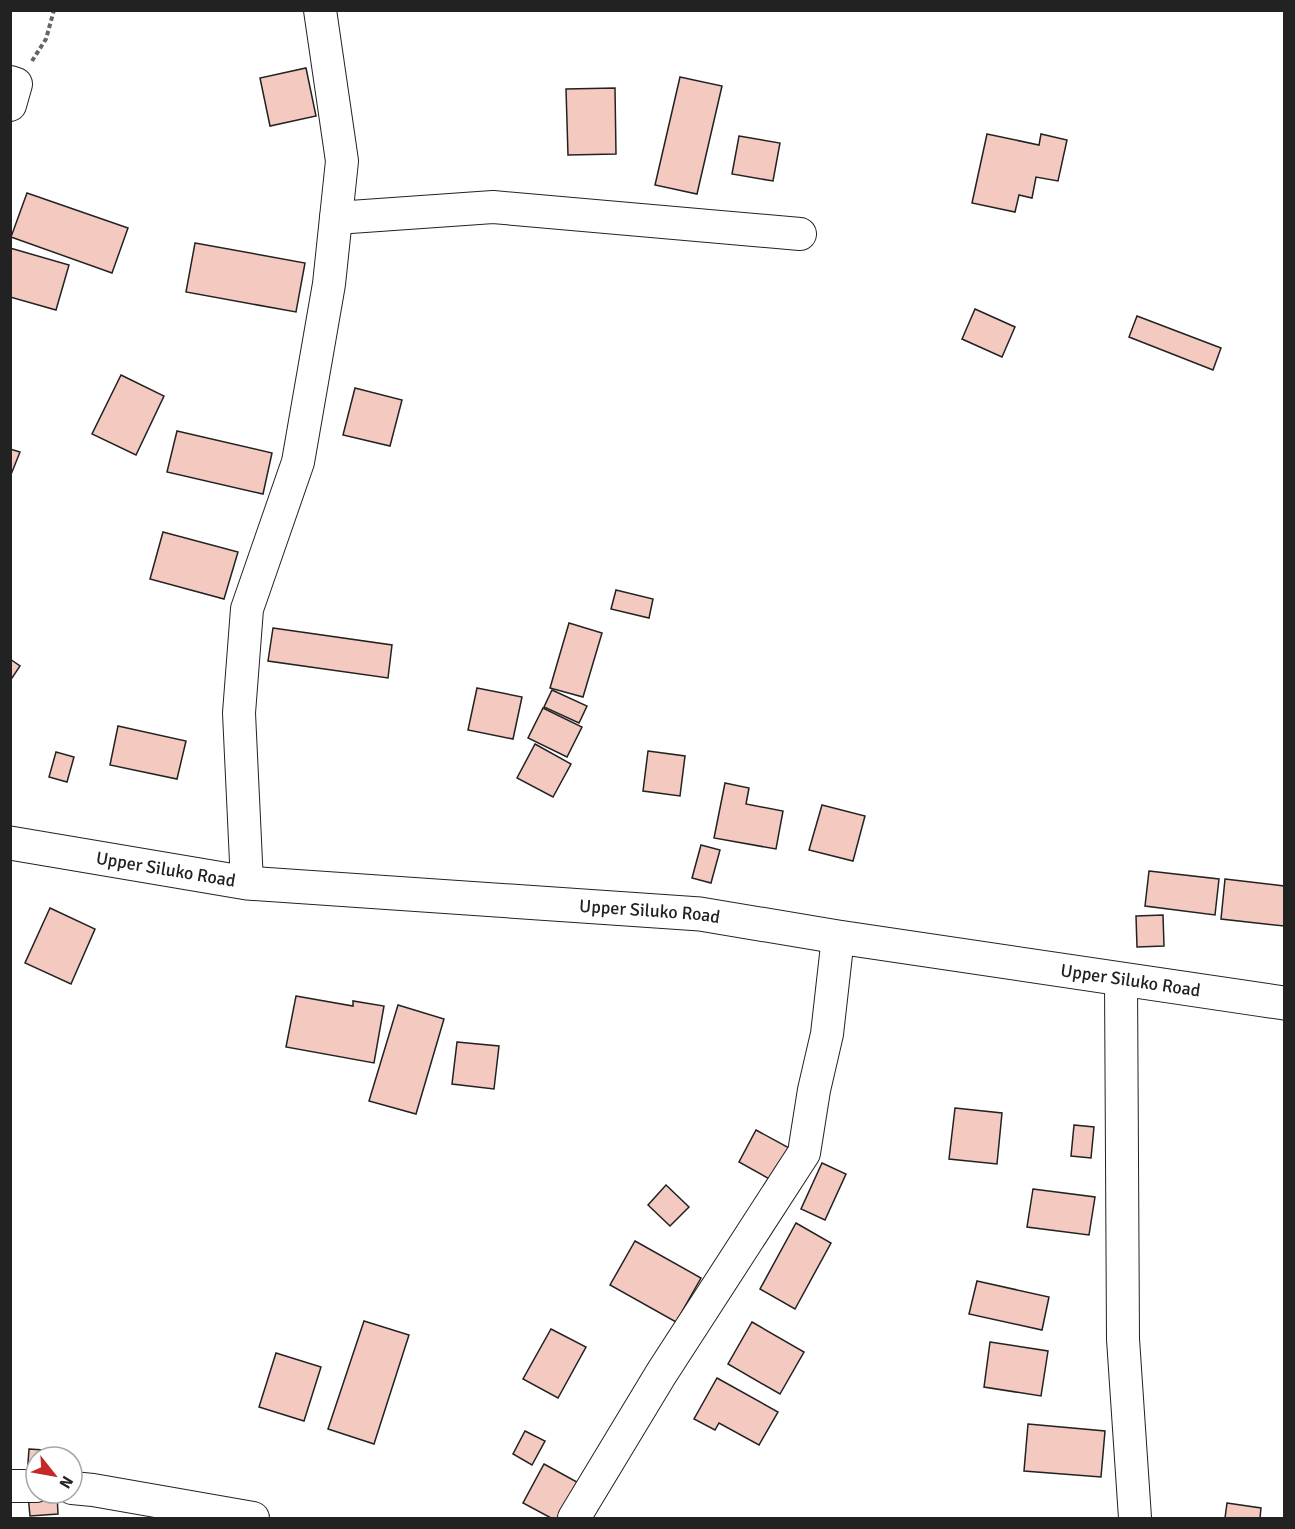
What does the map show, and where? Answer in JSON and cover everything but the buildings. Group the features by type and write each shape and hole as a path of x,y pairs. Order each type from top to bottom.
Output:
{"main road":[{"name":"Upper Siluko Road","path":"10,843 247,883 700,914 838,937 1284,1003"}],"street":[{"path":"247,883 239,713 247,609 298,462 329,284 342,161 320,10"},
{"path":"336,218 493,207 800,234"},
{"path":"574,1518 661,1374 804,1153 814,1090 827,1034 838,937"},
{"path":"1121,979 1123,1339 1135,1518"},
{"path":"84,1489 253,1518"}],"path":[{"path":"12,90 46,39 54,10"}]}
